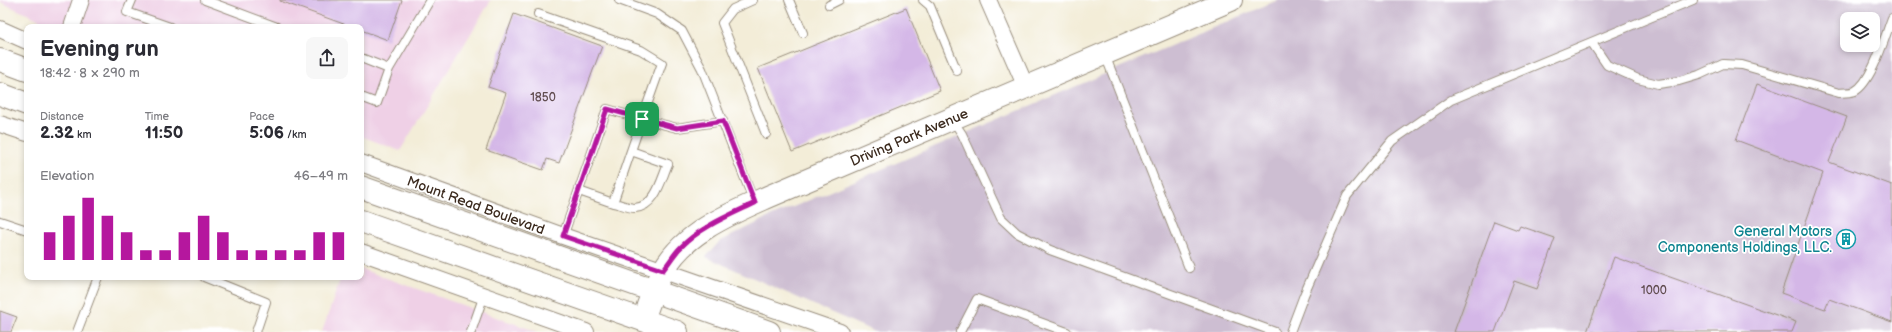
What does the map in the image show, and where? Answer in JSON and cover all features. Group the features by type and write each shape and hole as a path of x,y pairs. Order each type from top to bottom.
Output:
{"main road":[{"name":"Driving Park Avenue","path":"641,326 663,270 681,247 694,236 717,222 755,203 1231,0"},
{"path":"0,60 24,69"},
{"path":"0,94 24,103"},
{"name":"Mount Read Boulevard","path":"364,188 654,290 768,332"},
{"path":"364,222 641,326 677,332"}],"street":[{"path":"73,24 82,0"},
{"path":"988,0 1026,87"},
{"path":"0,29 24,40"},
{"path":"0,124 24,132"},
{"name":"Mount Read Boulevard","path":"364,164 563,236 840,332"},
{"path":"364,253 586,332"}],"lane":[{"path":"132,0 127,12 161,24"},
{"path":"205,0 269,24"},
{"path":"364,98 377,103 389,69 430,0"},
{"path":"619,0 656,14 682,31 702,69 755,203"},
{"path":"753,0 733,9 722,23 766,134"},
{"path":"788,0 803,32"},
{"path":"829,5 838,0"},
{"path":"923,0 930,6 957,71"},
{"path":"1290,332 1304,295 1347,196 1392,141 1451,100 1693,0"},
{"path":"538,14 640,50 662,63 613,203"},
{"path":"1592,42 1607,65 1638,79 1658,84 1679,81 1699,75 1723,64 1742,65 1839,93 1854,92 1862,85 1869,75 1892,18"},
{"path":"1104,54 1189,268"},
{"path":"364,59 389,69"},
{"path":"563,236 607,109 677,128 723,121"},
{"path":"952,119 962,134 1001,218 1017,233 1050,250 1275,332"},
{"path":"578,191 613,203 634,208 643,206 652,200 668,164 631,151"},
{"path":"0,221 24,229"},
{"path":"77,332 97,280"},
{"path":"211,280 266,302 256,332"},
{"path":"471,332 484,295"},
{"path":"960,332 977,299 1067,332"}],"shaded area":[{"path":"0,0 491,0 400,151 364,137 364,24 49,24 0,2"},
{"path":"1278,0 1892,0 1892,332 875,332 706,257 719,242 765,219"},
{"path":"364,270 538,332 322,332 340,280 364,280"}],"building":[{"path":"402,0 388,40 364,31 364,24 344,24 280,1"},
{"path":"906,8 940,91 792,152 758,68"},
{"path":"514,14 602,46 559,163 547,159 543,170 486,150 506,93 488,87"},
{"name":"General Motors Components Holdings, LLC.","path":"1757,84 1847,117 1829,162 1892,185 1892,322 1829,299 1825,309 1781,293 1823,173 1736,140"},
{"path":"1494,221 1518,230 1520,226 1555,238 1537,289 1514,281 1495,332 1454,332"},
{"name":"General Motors Components Holdings, LLC.","path":"1614,257 1796,322 1792,332 1587,332"},
{"path":"0,311 17,317 11,332 0,332"}],"place":[{"name":"General Motors Components Holdings, LLC.","path":"1846,239"}],"route":[{"path":"607,109 642,119 677,128 723,121 755,203 717,222 694,236 681,247 663,270 563,236 607,109"}]}
